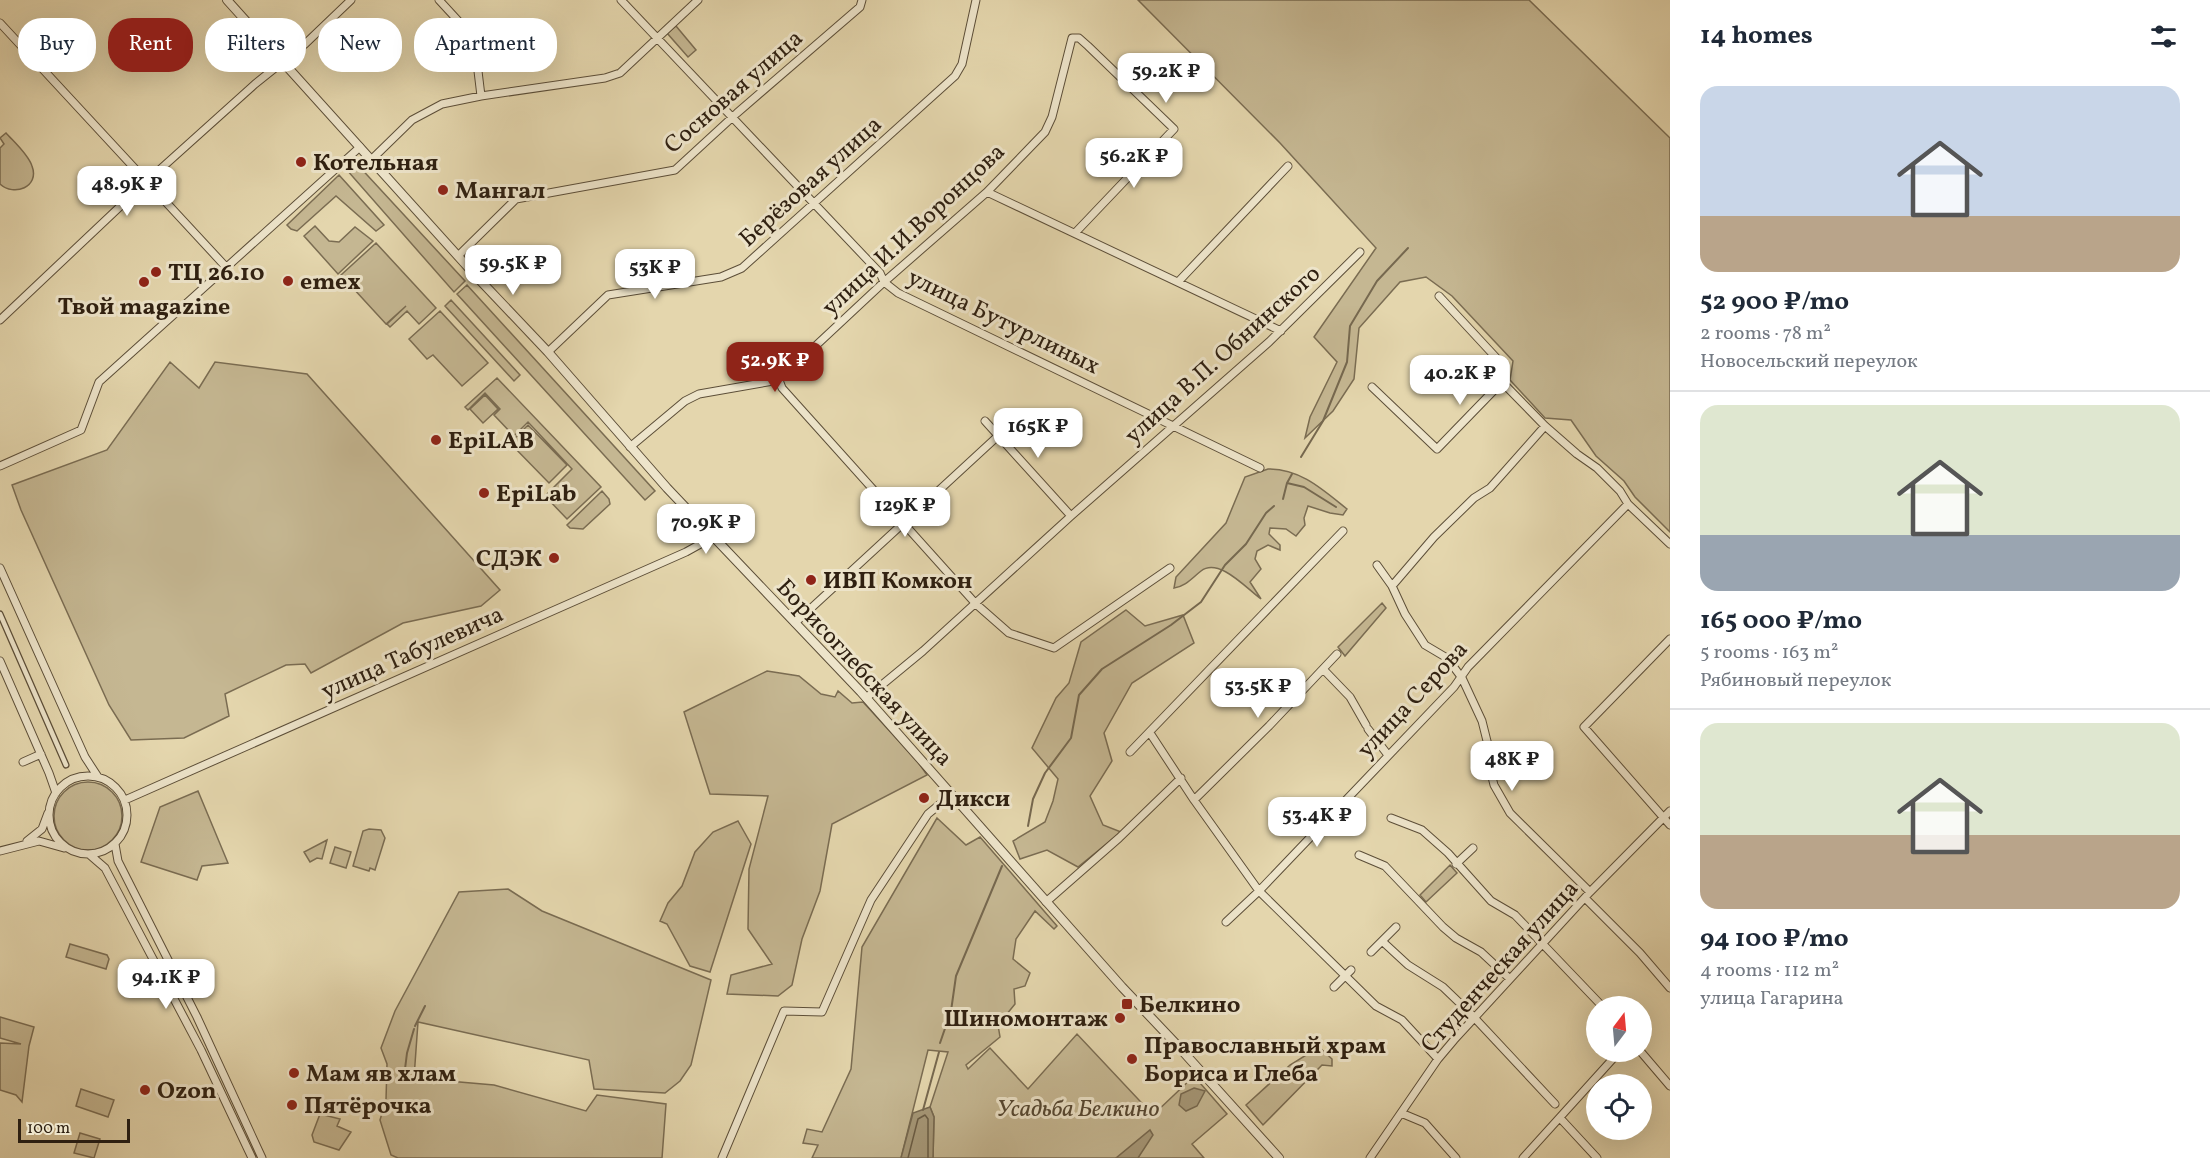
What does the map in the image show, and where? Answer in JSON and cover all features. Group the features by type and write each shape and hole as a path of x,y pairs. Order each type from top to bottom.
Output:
{"street":[{"name":"Борисоглебская улица","path":"227,0 244,18"},
{"path":"306,43 351,0"},
{"path":"439,0 474,38 481,96"},
{"name":"улица Бутурлиных","path":"621,0 880,273 884,282 898,293 1260,468"},
{"path":"372,159 412,120 442,104 604,78 620,73 698,0"},
{"name":"Сосновая улица","path":"458,256 516,199 675,170 731,118 860,7 862,0"},
{"name":"Берёзовая улица","path":"548,352 608,295 721,277 742,268 955,76 962,64 976,0"},
{"path":"0,24 226,267"},
{"name":"улица И.И.Воронцова","path":"778,380 884,282 987,192 1045,132 1052,117 1072,38 1079,38 1174,129 1075,232"},
{"path":"0,320 146,182 271,72"},
{"name":"Борисоглебская улица","path":"293,72 458,256 548,352 712,537 866,699 1046,902 1279,1158"},
{"path":"0,466 81,429 99,382 360,147"},
{"path":"1179,281 1288,166"},
{"path":"987,192 1281,331"},
{"name":"улица В.П. Обнинского","path":"866,699 924,651 1071,516 1281,331 1360,252"},
{"path":"1371,387 1437,449 1502,382 1502,364 1439,296"},
{"path":"630,447 685,401 699,394 778,380 782,388 976,604 1009,633 1054,648 1170,568"},
{"path":"1502,382 1545,426 1597,468 1620,491 1628,504 1670,544"},
{"path":"986,421 1071,516"},
{"path":"1392,586 1434,537 1474,498 1490,488 1545,426"},
{"path":"795,623 999,435"},
{"name":"улица Серова","path":"1226,922 1259,891 1462,678 1468,667 1628,504"},
{"path":"1131,752 1343,531"},
{"name":"улица Табулевича","path":"125,800 686,552 712,537"},
{"path":"1377,565 1392,586 1405,614 1425,645 1448,658 1462,678 1482,721 1494,785 1510,813 1588,895 1670,988"},
{"path":"0,568 85,757 98,777"},
{"path":"0,614 66,765"},
{"path":"1670,639 1584,727 1670,825"},
{"path":"1194,800 1337,654"},
{"path":"0,661 56,793"},
{"path":"1323,669 1350,697 1367,727 1388,755"},
{"path":"1150,733 1194,800 1259,891 1345,977 1376,1006 1402,1020 1438,1059"},
{"path":"23,762 41,754"},
{"path":"0,851 24,843 46,842 78,854 90,855 104,852 115,844 126,828 128,809 125,800 118,789 98,777 74,778 56,793 42,829 24,843"},
{"path":"1046,902 1119,838 1181,778"},
{"path":"722,1158 784,1011 822,1012 871,900 928,814 951,795"},
{"path":"49,810 51,828 60,843 67,849"},
{"name":"Студенческая улица","path":"1371,1158 1438,1059 1588,895 1670,811"},
{"path":"1392,818 1422,830 1448,854 1491,901 1515,915 1593,996"},
{"path":"115,844 118,861 197,1017 262,1158"},
{"path":"1456,864 1473,848"},
{"path":"90,855 105,868 201,1050 252,1158"},
{"path":"1359,855 1385,866 1456,938 1481,952 1510,979"},
{"path":"1413,909 1420,903"},
{"path":"1371,952 1396,927"},
{"path":"1382,941 1408,965 1443,987 1475,1017 1555,1104"},
{"path":"1334,987 1351,970"},
{"path":"1524,1158 1610,1062"},
{"path":"1650,1062 1670,1086"},
{"path":"1401,1113 1425,1123 1456,1158"},
{"path":"1560,1118 1598,1158"}],"green space":[{"path":"1138,0 1529,0 1670,138 1670,532 1635,497 1624,481 1596,456 1571,420 1545,418 1510,380 1513,361 1452,296 1426,277 1400,282 1359,328 1354,379 1333,411 1305,438 1310,417 1337,362 1314,337 1376,248 1280,143"},
{"path":"676,26 696,50 688,57 667,33"},
{"path":"6,133 32,166 32,180 24,188 18,190 6,188 0,184 0,148 4,144 0,138"},
{"path":"356,163 465,281 454,292 346,169"},
{"path":"339,175 384,225 376,231 336,196 297,231 291,229 287,225"},
{"path":"315,226 329,241 339,242 355,227 373,241 338,274 304,236"},
{"path":"376,243 436,308 419,324 407,311 390,327 387,324 406,306 386,324 341,275"},
{"path":"467,285 655,491 645,500 457,294"},
{"path":"451,300 520,375 514,381 445,306"},
{"path":"440,311 488,363 462,386 433,355 427,359 409,339"},
{"path":"170,362 199,388 215,362 307,374 500,590 481,606 403,623 311,673 305,664 286,665 225,694 229,716 184,738 131,740 109,705 21,510 12,485 107,450"},
{"path":"497,378 601,487 567,519 545,496 572,469 528,422 514,436 494,415 500,409 485,393 468,410 465,407"},
{"path":"485,395 498,409 483,423 470,409"},
{"path":"528,425 567,465 549,483 510,443"},
{"path":"1268,469 1291,472 1301,476 1347,509 1343,515 1308,506 1304,518 1305,525 1296,536 1286,529 1270,528 1269,534 1280,545 1280,550 1268,545 1257,551 1255,559 1261,569 1250,582 1261,599 1232,576 1216,568 1201,571 1185,584 1174,588 1176,577 1226,523 1245,477"},
{"path":"602,491 610,504 583,529 570,528 567,525"},
{"path":"1382,603 1386,608 1345,656 1338,647"},
{"path":"1126,610 1145,626 1183,615 1194,643 1132,683 1104,733 1112,761 1090,796 1103,825 1121,832 1078,867 1047,850 1020,859 1013,841 1045,822 1058,779 1032,748 1056,698 1069,683 1081,642"},
{"path":"767,671 799,676 821,694 835,697 838,691 852,703 863,702 918,762 927,775 832,824 820,891 802,939 792,985 778,996 727,994 731,975 772,964 748,929 749,869 768,796 710,794 684,712"},
{"path":"88,782 101,785 112,792 119,803 122,816 119,829 112,840 101,847 88,850 75,847 64,840 57,829 54,816 57,803 64,792 75,785"},
{"path":"198,791 228,863 202,866 197,880 141,862 160,807"},
{"name":"Усадьба Белкино","path":"937,818 966,845 980,837 1057,926 1054,929 1035,911 1016,939 1013,959 1030,973 1025,986 1014,989 1015,1004 998,1025 1000,1037 966,1065 968,1069 990,1048 1028,1089 1077,1034 1153,1115 1194,1076 1227,1114 1192,1144 1204,1158 933,1158 934,1117 930,1107 948,1052 928,1050 901,1158 812,1158 818,1145 803,1143 807,1129 822,1132 851,1069 862,947"},
{"path":"738,821 751,844 710,972 690,966 667,924 660,921 668,903 682,886 695,852 713,832"},
{"path":"381,830 385,838 375,870 370,868 369,871 353,866 363,831"},
{"path":"327,840 322,859 317,858 310,862 304,852"},
{"path":"335,847 351,852 346,868 330,863"},
{"path":"1450,865 1457,873 1426,902 1420,895"},
{"path":"508,889 542,911 711,980 691,1065 680,1081 665,1093 594,1089 589,1060 418,1022 414,1078 494,1085 586,1111 597,1095 666,1104 662,1158 398,1158 391,1155 380,1120 386,1100 387,1064 381,1048 395,1011 459,892"},
{"path":"70,944 107,955 109,959 106,969 66,957"},
{"path":"0,1017 34,1027 29,1046 22,1102 16,1095 0,1090 0,1043 21,1044 0,1038"},
{"path":"1319,1047 1332,1059 1332,1066 1322,1065 1263,1125 1246,1105 1290,1065"},
{"path":"81,1089 114,1100 108,1117 76,1106"},
{"path":"320,1114 340,1119 337,1126 351,1132 339,1150 314,1142 312,1135"},
{"path":"80,1133 100,1139 94,1158 74,1153"}],"water":[{"path":"1194,1088 1205,1091 1197,1106 1186,1111 1179,1105 1181,1094"},
{"path":"930,1107 934,1117 933,1158 901,1158 913,1113"},
{"path":"1150,1130 1153,1135 1138,1158 1116,1158"}],"waterway":[{"path":"1301,457 1323,421 1347,362 1350,326 1377,281 1408,248"},
{"path":"1283,499 1292,474"},
{"path":"1287,483 1304,487 1336,507"},
{"path":"1028,826 1033,799 1045,773 1071,738 1079,695 1102,669 1171,625 1201,602 1225,565 1246,544 1266,513 1274,506"},
{"path":"940,1043 951,1011 956,976 1002,866"},
{"path":"415,1026 425,1006"},
{"path":"405,1069 414,1029"},
{"path":"923,1110 939,1052"}],"place":[{"name":"Котельная","path":"301,162"},
{"name":"Мангал","path":"443,190"},
{"name":"ТЦ 26.10","path":"156,272"},
{"name":"emex","path":"288,281"},
{"name":"Твой magazine","path":"144,282"},
{"name":"EpiLAB","path":"436,440"},
{"name":"EpiLab","path":"484,493"},
{"name":"СДЭК","path":"554,558"},
{"name":"ИВП Комкон","path":"811,580"},
{"name":"Дикси","path":"924,798"},
{"name":"Белкино","path":"1127,1004"},
{"name":"Шиномонтаж","path":"1120,1018"},
{"name":"Православный храм Бориса и Глеба","path":"1132,1059"},
{"name":"Мам яв хлам","path":"294,1073"},
{"name":"Ozon","path":"145,1090"},
{"name":"Пятёрочка","path":"292,1105"}]}
